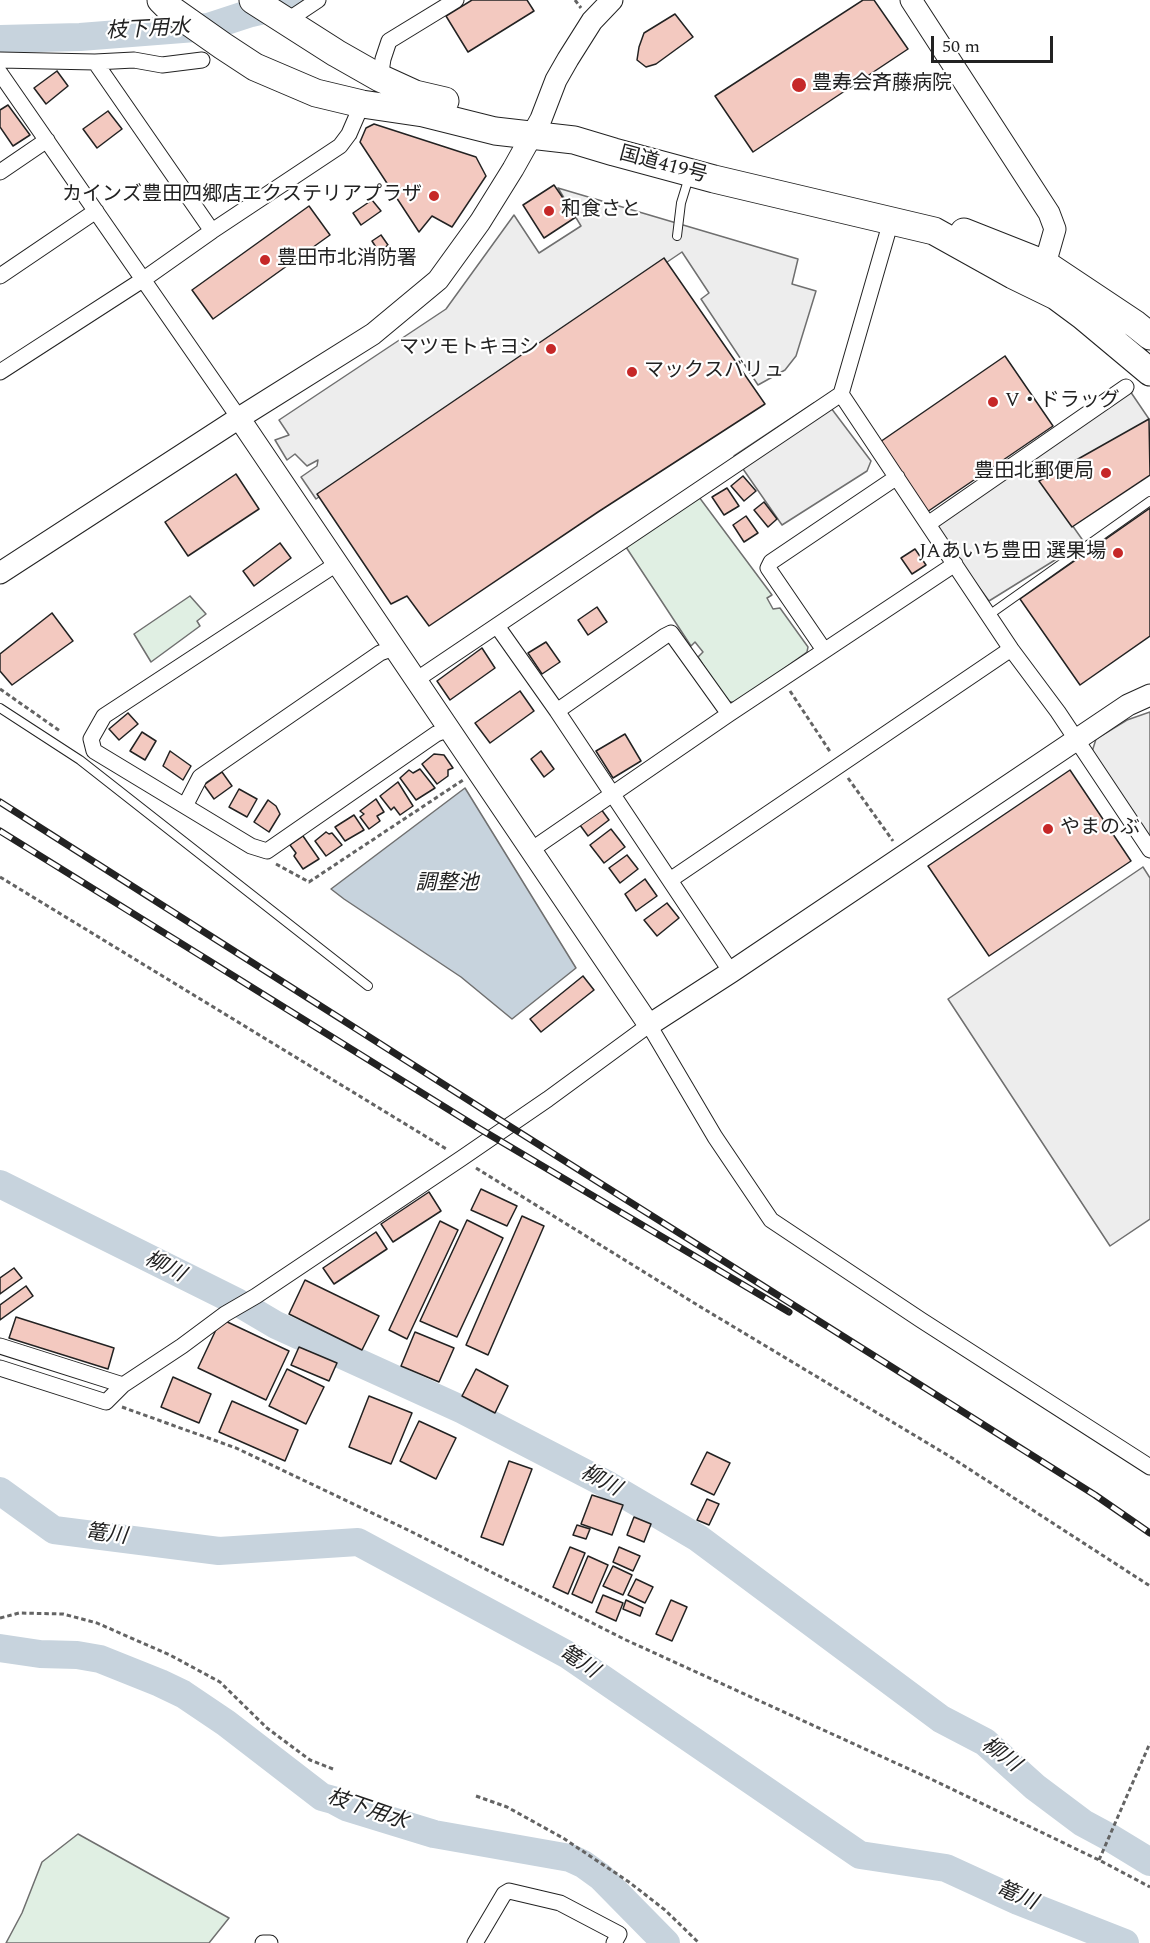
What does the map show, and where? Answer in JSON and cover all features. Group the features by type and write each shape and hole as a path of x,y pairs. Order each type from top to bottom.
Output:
{"highway":[{"name":"国道419号","path":"253,0 380,78 415,94 501,113 614,152 934,231 1056,296 1150,372"},
{"name":"国道419号","path":"165,4 212,53 255,67 316,93 362,104 423,112 495,131 537,127 567,128 707,166 919,216 1045,264 1150,336"}],"street":[{"path":"289,23 294,16 318,0"},
{"path":"380,78 389,41 456,0"},
{"path":"0,573 373,334 438,280 480,222 513,169 537,127 556,80 568,59 592,21 612,0"},
{"path":"911,0 1049,213 1055,229 1045,264"},
{"path":"0,60 95,62 134,60 162,65 212,53"},
{"path":"95,62 212,231"},
{"path":"0,73 338,563 649,1025 715,1137 771,1220 921,1320 1150,1467"},
{"path":"0,372 144,279 340,146 349,135 362,104"},
{"path":"0,172 47,140"},
{"path":"0,276 96,210"},
{"path":"416,680 841,394 891,221"},
{"path":"928,524 1126,387"},
{"path":"841,394 1011,649 1150,850"},
{"path":"824,650 768,568 771,562 897,477"},
{"path":"338,563 104,716 92,739 94,751 251,846 267,850 436,734 449,729"},
{"path":"531,850 729,714 955,564"},
{"path":"497,626 557,711 731,972"},
{"path":"557,711 671,633 729,714"},
{"path":"186,806 200,777 380,653 394,648"},
{"path":"670,880 1011,649"},
{"path":"0,1368 106,1402 123,1385 225,1314 256,1296 462,1158 649,1025 1128,705 1150,695"},
{"path":"0,1346 123,1385"},
{"path":"475,1943 504,1894 510,1891 560,1903 619,1934 614,1943"},
{"path":"263,1943 270,1943"}],"lane":[{"path":"677,236 681,203 691,172"},
{"path":"989,615 1150,501"},
{"path":"0,708 80,760 368,986"}],"path":[{"path":"0,689 72,740 92,739"},
{"path":"267,850 265,858 309,882 466,778"},
{"path":"0,877 462,1158 670,1288 949,1456 1150,1586"},
{"path":"106,1402 236,1448 410,1531 626,1640 933,1780 1099,1859 1150,1887"},
{"path":"0,1618 19,1613 63,1614 97,1623 170,1655 220,1682 267,1728 309,1760 333,1769"},
{"path":"1099,1859 1150,1743"},
{"path":"476,1796 507,1806 586,1853 666,1910 699,1943"}],"green space":[{"path":"699,497 772,595 767,598 773,609 780,608 808,647 807,652 736,703 726,701 698,657 703,652 695,642 691,646 624,544"},
{"path":"190,596 206,614 197,621 200,626 151,662 134,634"},
{"path":"78,1834 229,1918 209,1943 6,1943 22,1913 42,1862"}],"shaded area":[{"path":"558,188 798,259 792,284 816,291 796,356 785,370 758,385 701,299 709,293 682,252 316,499 301,477 317,466 318,460 307,466 295,454 287,460 275,440 289,435 279,420 446,309 514,215 539,253 581,226"},
{"path":"1130,391 1149,419 1046,488 1084,542 989,601 936,526"},
{"path":"814,403 831,408 871,461 867,471 782,525 734,456"},
{"path":"1150,712 1150,845 1091,755 1096,739 1127,720"},
{"path":"1143,867 1150,878 1150,1219 1110,1246 948,999"}],"water":[{"name":"調整池","path":"465,788 576,968 512,1019 461,977 331,889"}],"building":[{"path":"472,0 527,0 534,11 468,52 446,16"},
{"name":"豊寿会斉藤病院","path":"863,0 874,0 908,49 753,152 715,96"},
{"path":"675,14 693,37 656,64 646,67 637,60 644,33"},
{"path":"57,71 68,86 46,104 34,88"},
{"path":"8,105 30,135 13,146 0,127 0,110"},
{"path":"108,111 122,129 97,148 83,129"},
{"name":"カインズ豊田四郷店エクステリアプラザ","path":"374,124 476,157 486,176 452,227 432,216 419,232 360,142 366,128"},
{"name":"和食さと","path":"554,185 576,217 544,238 523,205"},
{"path":"372,200 381,211 361,225 353,213"},
{"path":"309,206 330,235 213,319 192,290"},
{"path":"381,235 388,245 379,252 372,241"},
{"path":"664,258 765,404 598,512 429,626 407,596 391,604 317,494"},
{"path":"1005,356 1053,426 927,512 880,442"},
{"path":"1149,419 1150,475 1072,527 1039,481"},
{"path":"236,474 259,509 188,556 165,522"},
{"path":"743,476 756,491 744,501 731,486"},
{"path":"727,488 739,506 724,515 712,497"},
{"path":"764,502 777,519 768,527 754,510"},
{"name":"JAあいち豊田 選果場","path":"1150,508 1150,636 1080,685 1020,599"},
{"path":"746,516 758,533 744,542 733,525"},
{"path":"280,543 291,558 254,586 243,571"},
{"path":"915,549 926,565 912,574 901,558"},
{"path":"597,607 607,622 588,635 578,620"},
{"path":"52,613 73,641 12,685 0,671 0,654"},
{"path":"546,642 560,662 542,674 528,653"},
{"path":"482,648 495,668 450,700 437,681"},
{"path":"520,691 534,711 490,743 475,723"},
{"path":"128,713 138,724 119,740 109,729"},
{"path":"142,732 156,741 145,760 130,751"},
{"path":"625,734 641,761 613,778 596,751"},
{"path":"170,751 191,766 183,780 163,766"},
{"path":"541,751 554,769 544,777 531,759"},
{"path":"434,754 444,755 453,768 448,770 448,776 437,784 422,764"},
{"path":"420,769 435,788 416,800 400,778 409,770 413,773"},
{"path":"1070,770 1131,861 989,956 928,866"},
{"path":"222,772 232,786 214,799 204,785"},
{"path":"398,782 413,806 400,815 394,807 391,810 380,796"},
{"path":"239,789 257,799 247,817 229,807"},
{"path":"376,799 384,812 377,816 380,821 369,829 360,817 364,814 360,811"},
{"path":"268,800 276,806 280,814 269,832 254,822"},
{"path":"598,805 609,820 588,836 577,821"},
{"path":"354,815 364,830 345,841 335,827"},
{"path":"611,829 625,847 604,863 590,845"},
{"path":"326,832 332,833 342,845 326,856 315,841"},
{"path":"303,836 319,859 303,869 290,845"},
{"path":"627,855 638,869 620,883 609,868"},
{"path":"645,879 657,896 636,911 625,894"},
{"path":"667,903 679,918 657,936 644,920"},
{"path":"583,976 594,990 541,1032 530,1019"},
{"path":"481,1189 517,1206 507,1226 471,1210"},
{"path":"429,1192 441,1211 393,1242 381,1224"},
{"path":"522,1216 544,1226 488,1355 466,1345"},
{"path":"467,1220 503,1238 457,1337 420,1321"},
{"path":"440,1221 458,1230 407,1339 389,1330"},
{"path":"376,1232 387,1249 334,1284 323,1268"},
{"path":"14,1268 22,1278 0,1294 0,1278"},
{"path":"305,1280 379,1316 362,1350 289,1314"},
{"path":"26,1286 33,1296 0,1320 0,1305"},
{"path":"16,1317 114,1348 108,1369 9,1338"},
{"path":"221,1319 289,1351 266,1400 198,1368"},
{"path":"415,1332 454,1348 439,1382 401,1366"},
{"path":"299,1347 337,1363 329,1381 291,1365"},
{"path":"287,1369 324,1387 306,1424 269,1406"},
{"path":"476,1369 508,1386 495,1413 462,1396"},
{"path":"173,1377 211,1394 199,1423 161,1407"},
{"path":"369,1396 412,1413 391,1464 349,1447"},
{"path":"232,1401 298,1430 285,1461 219,1432"},
{"path":"419,1421 456,1438 436,1479 400,1461"},
{"path":"707,1452 730,1463 714,1495 691,1484"},
{"path":"509,1461 532,1469 503,1545 481,1537"},
{"path":"592,1495 623,1505 612,1535 581,1524"},
{"path":"707,1499 719,1504 709,1525 697,1520"},
{"path":"634,1517 651,1524 644,1542 627,1535"},
{"path":"577,1525 590,1529 586,1539 573,1535"},
{"path":"570,1547 585,1553 568,1594 553,1587"},
{"path":"619,1547 640,1556 633,1571 613,1562"},
{"path":"588,1556 608,1565 592,1603 572,1594"},
{"path":"613,1566 632,1575 623,1595 603,1586"},
{"path":"636,1579 653,1587 645,1603 628,1595"},
{"path":"603,1595 623,1603 616,1621 596,1612"},
{"path":"626,1600 643,1608 640,1616 623,1609"},
{"path":"671,1600 687,1607 672,1641 656,1634"}],"waterway":[{"name":"枝下用水","path":"0,39 80,37 208,27 285,5 292,0"},
{"name":"柳川","path":"0,1184 237,1302 276,1325 463,1410 608,1485 698,1538 941,1719 985,1742 1035,1787 1083,1823 1150,1862"},
{"name":"篭川","path":"0,1491 54,1530 219,1551 358,1542 568,1655 860,1855 946,1868 1018,1901 1125,1943"},
{"name":"枝下用水","path":"0,1648 100,1659 160,1683 183,1694 226,1723 322,1797 346,1807 434,1834 570,1858 601,1877 666,1943"}],"railway":[{"path":"0,802 1095,1495 1150,1533"},
{"path":"0,831 480,1129 789,1312"}],"place":[{"name":"豊寿会斉藤病院","path":"799,85"},
{"name":"カインズ豊田四郷店エクステリアプラザ","path":"434,196"},
{"name":"和食さと","path":"549,211"},
{"name":"豊田市北消防署","path":"265,260"},
{"name":"マツモトキヨシ","path":"551,349"},
{"name":"マックスバリュ","path":"632,372"},
{"name":"V・ドラッグ","path":"993,402"},
{"name":"豊田北郵便局","path":"1106,473"},
{"name":"JAあいち豊田 選果場","path":"1118,553"},
{"name":"やまのぶ","path":"1048,829"}]}
